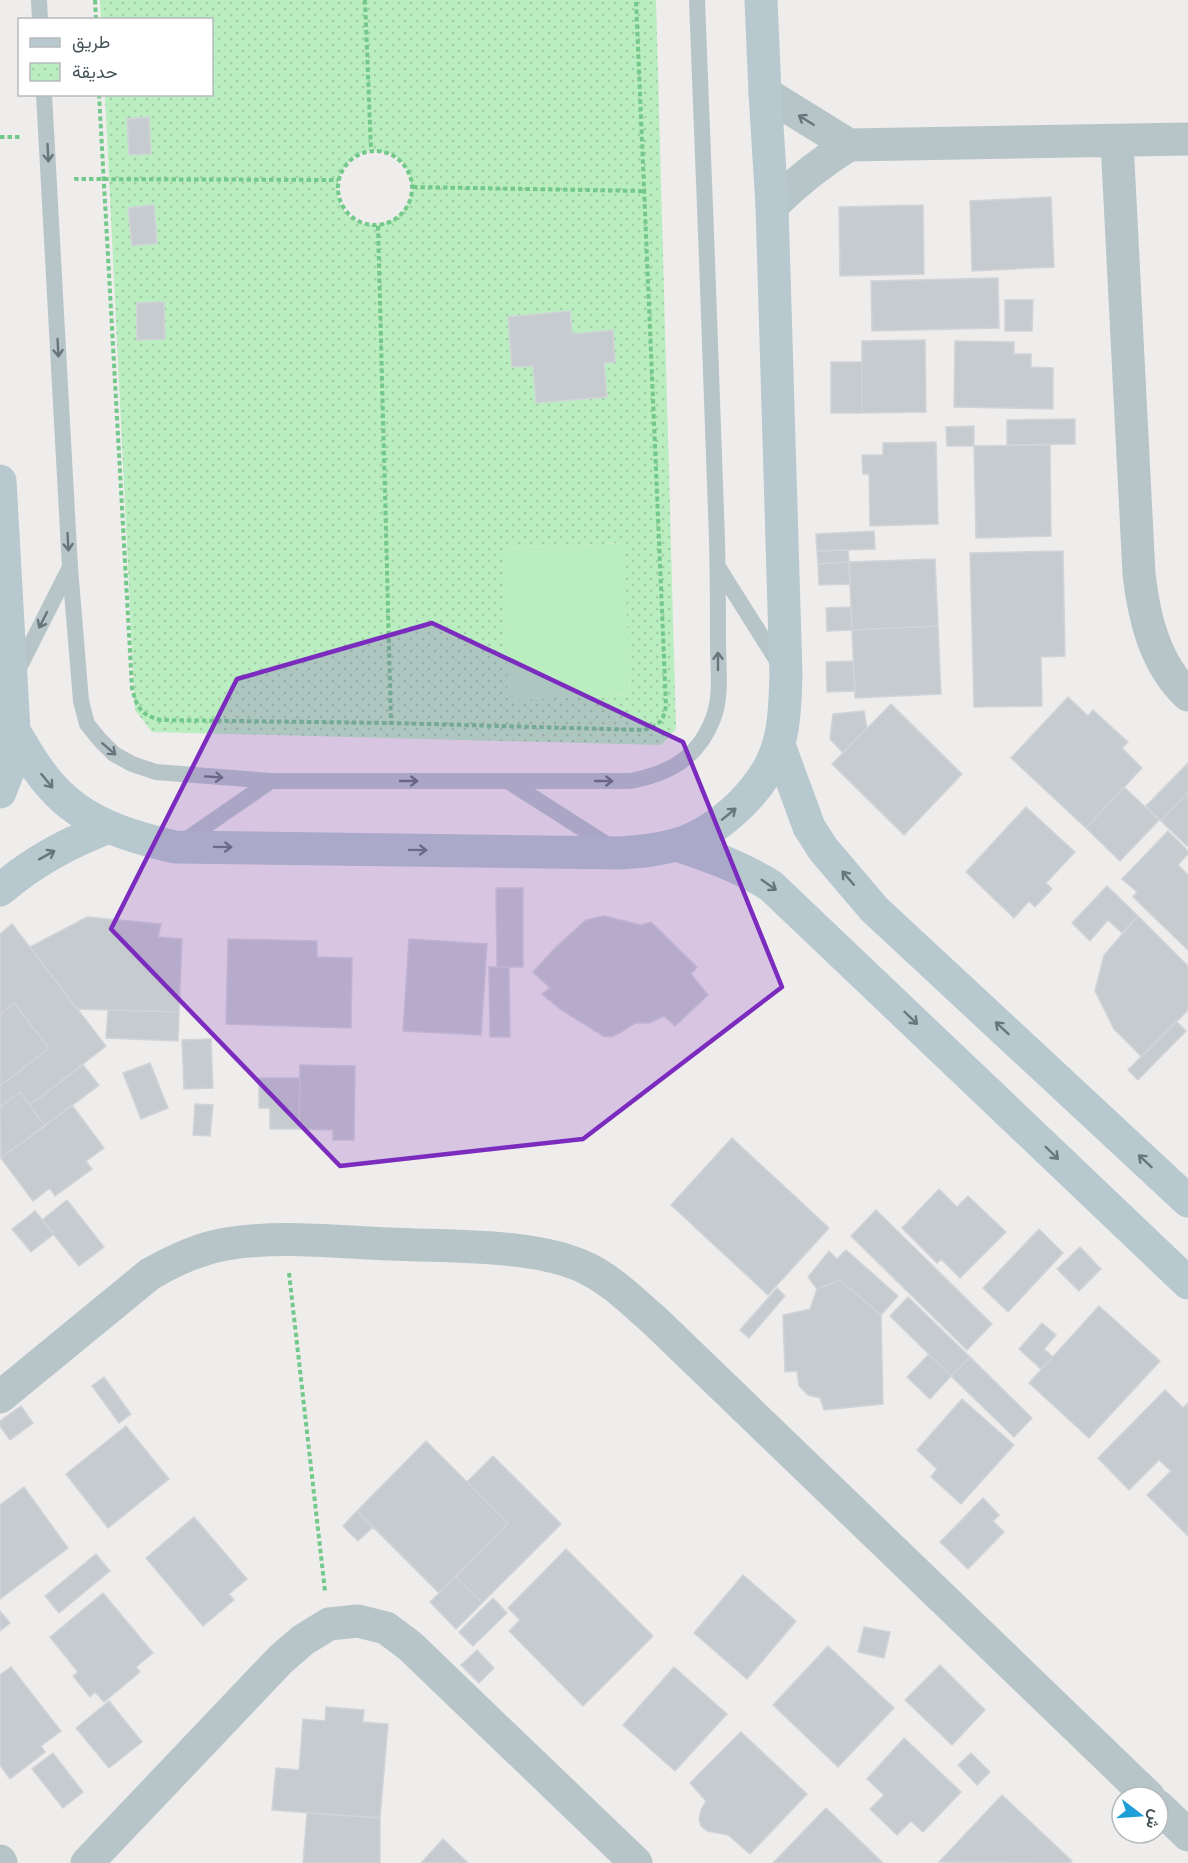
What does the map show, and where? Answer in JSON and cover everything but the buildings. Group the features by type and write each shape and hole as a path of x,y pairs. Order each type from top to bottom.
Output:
{"street":[{"path":"14,731 33,764 54,790 80,811 135,838 175,847 620,853 649,851 677,845 711,828 741,804 763,778 778,745 784,719 786,675 772,206 761,0"},
{"path":"765,93 849,145"},
{"path":"772,206 812,169 849,145 1188,139"},
{"path":"1117,141 1142,606 1151,636 1165,664 1188,695"},
{"path":"0,481 14,731 12,761 0,792"},
{"path":"778,745 809,827 823,849 874,909 1188,1201"},
{"path":"0,890 32,864 83,837 110,827"},
{"path":"677,845 725,861 764,881 790,902 1188,1282"},
{"path":"830,941 850,921 874,909"},
{"path":"0,1397 150,1274 202,1249 227,1244 286,1240 507,1250 548,1255 587,1268 619,1290 653,1319 1137,1785"},
{"path":"87,1863 281,1659 303,1640 329,1624 358,1621 386,1628 410,1646 636,1863"},
{"path":"1170,1818 1188,1835"}],"lane":[{"path":"39,0 40,18"},
{"path":"44,96 70,568 81,701 87,724 100,740 114,754 132,764 156,772 271,781 630,781 652,777 690,756 704,738 713,719 718,698 718,567 698,0"},
{"path":"718,567 786,675"},
{"path":"10,685 70,568"},
{"path":"175,847 271,781"},
{"path":"508,782 620,853"}],"path":[{"path":"95,0 96,18"},
{"path":"365,0 370,150"},
{"path":"99,96 132,688 136,704 146,716 160,720 644,730 657,726 664,718 666,705 636,0"},
{"path":"0,137 47,137"},
{"path":"370,150 391,154 406,167 412,187 410,200 403,213 392,221 378,226 361,223 346,213 338,198 338,180 344,166 356,155 370,150"},
{"path":"76,169 76,179 338,180"},
{"path":"412,187 643,191"},
{"path":"378,226 391,723"},
{"path":"286,1240 329,1624"}],"highlighted area":[{"path":"432,623 683,742 782,987 583,1139 340,1166 111,929 237,679"}],"green space":[{"path":"100,0 656,0 676,729 661,745 152,732 135,710 105,96 213,96 213,18 101,18","holes":["371,150 396,156 406,167 411,182 411,196 403,211 389,222 363,224 347,214 342,207 337,192 340,176 348,162 358,154","570,311 572,334 612,330 615,362 604,363 607,397 536,403 533,366 512,367 508,317","624,543 630,695 508,700 503,548"]},
{"path":"625,543 630,695 508,700 502,548"}]}
